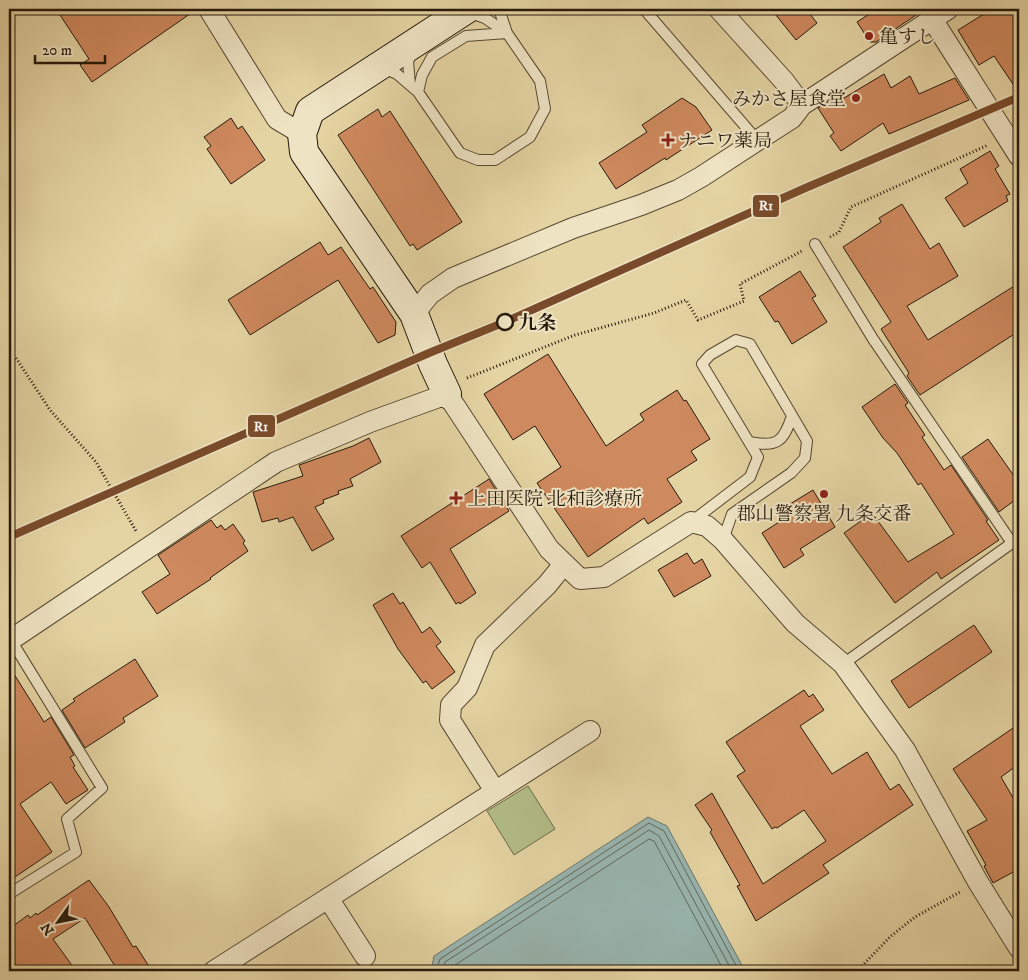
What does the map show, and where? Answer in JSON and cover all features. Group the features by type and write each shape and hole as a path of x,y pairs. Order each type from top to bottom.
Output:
{"street":[{"path":"209,9 277,119 302,134"},
{"path":"719,9 784,81 802,105"},
{"path":"461,13 310,111 302,134 304,152 414,314 433,364 447,394 548,549 580,579 604,577 691,522 707,526 723,540 795,623 843,664 905,750 978,882 1019,948"},
{"path":"414,314 430,294 453,278 572,228 641,205 678,190 701,178 792,118 802,105 940,14 1019,156"},
{"path":"10,641 276,462 370,422 447,394"},
{"path":"495,791 450,720 451,705 466,688 485,645 547,585 564,564"},
{"path":"214,971 590,731"},
{"path":"328,898 365,956"}],"lane":[{"path":"379,66 397,74 418,92 460,153 478,160 495,160 530,137 544,109 540,81 507,33 501,9"},
{"path":"644,9 757,140"},
{"path":"461,13 466,12 485,18 507,33"},
{"path":"418,92 422,74 432,57 466,36 507,33"},
{"path":"410,85 408,61 420,40"},
{"path":"815,244 873,340 1012,543 843,664"},
{"path":"691,522 750,477 758,457 702,364 710,354 736,340 750,344 807,441 805,458 791,473 732,514 723,540"},
{"path":"749,442 766,445 776,442 786,433 792,416"},
{"path":"9,894 76,852 66,818 102,788 10,641"}],"path":[{"path":"447,394 470,376 575,336 654,313 686,300 698,320 744,301 740,284 839,232 851,207 1007,136"},
{"path":"16,358 50,410 96,462 147,548"},
{"path":"857,971 891,936 915,917 978,882"}],"green space":[{"path":"528,786 555,829 514,855 487,811"}],"water":[{"path":"648,817 667,826 745,971 431,971 434,956"}],"building":[{"path":"56,9 197,9 92,82 80,65 89,59"},
{"path":"771,9 806,9 817,23 796,40"},
{"path":"877,9 925,9 876,42 870,42 857,22"},
{"path":"992,9 1019,9 1019,93 994,56 979,65 958,30"},
{"path":"884,74 891,88 910,76 919,94 955,78 969,100 889,134 883,123 841,151 830,136 834,133 818,108 841,93 844,98"},
{"path":"682,98 696,107 712,130 616,189 599,163 647,132 642,125"},
{"path":"378,109 382,117 390,111 462,222 417,250 413,244 410,246 338,135"},
{"path":"231,118 238,129 242,126 265,160 231,184 207,149 211,146 204,137"},
{"path":"990,151 999,166 995,169 1010,194 1006,196 1008,201 964,227 945,198 968,183 960,169"},
{"path":"902,204 930,249 939,243 958,276 907,306 928,340 1019,283 1019,331 920,395 907,376 909,373 881,329 891,322 843,247 881,222 879,218"},
{"path":"320,242 328,255 341,247 370,289 373,287 396,322 395,335 378,343 338,280 250,335 228,300"},
{"path":"800,271 816,296 812,298 827,322 792,344 778,321 775,322 759,297"},
{"path":"548,354 606,446 644,420 640,414 677,390 684,401 686,400 710,439 691,451 697,460 667,479 682,502 648,524 644,518 588,557 537,483 561,467 535,426 513,440 484,394"},
{"path":"895,384 908,403 905,405 925,435 922,437 944,470 951,465 988,520 986,521 999,540 941,579 937,572 895,603 844,533 872,513 908,562 954,534 921,483 918,485 897,453 883,438 862,407"},
{"path":"369,438 381,462 350,479 353,486 338,491 339,494 323,500 324,503 315,507 334,539 312,551 293,517 279,522 278,518 262,522 253,492 303,476 299,465 353,446"},
{"path":"988,439 1019,483 1019,497 999,512 962,457"},
{"path":"489,479 509,511 450,549 476,593 460,604 459,602 456,604 430,562 422,568 401,536"},
{"path":"813,490 835,527 800,549 804,555 784,568 762,533 790,515 785,507"},
{"path":"211,520 217,528 221,525 225,530 233,524 245,541 243,543 248,551 211,579 157,614 142,592 170,574 158,555"},
{"path":"687,553 694,564 702,559 711,576 674,597 658,570"},
{"path":"393,593 400,604 403,602 422,633 430,627 441,642 436,646 455,672 432,689 426,681 423,683 398,649 373,605"},
{"path":"974,625 992,652 909,708 891,681"},
{"path":"135,659 158,696 123,718 125,722 85,748 62,710 75,701 73,699"},
{"path":"9,666 44,722 51,717 74,755 70,757 75,766 73,767 88,790 66,804 51,782 20,804 52,852 9,881"},
{"path":"804,690 809,697 813,694 824,710 800,726 832,774 867,752 890,790 899,784 913,805 823,865 829,873 756,921 737,886 740,885 710,832 712,830 695,805 712,793 763,884 826,841 804,810 777,828 772,829 737,776 745,771 726,742"},
{"path":"1019,724 1019,764 1001,777 1019,808 1019,869 993,883 984,866 986,865 967,831 987,820 953,769"},
{"path":"89,880 109,907 133,947 136,946 152,971 118,971 85,918 53,939 76,971 20,971 9,955 9,929 28,915 30,918 36,913 37,915"}],"transit line":[{"name":"R1","path":"9,537 429,353 505,322 803,189 1019,97"}],"place":[{"name":"亀すし","path":"869,36"},
{"name":"みかさ屋食堂","path":"856,98"},
{"name":"ナニワ薬局","path":"668,140"},
{"name":"九条","path":"505,322"},
{"name":"郡山警察署 九条交番","path":"824,494"},
{"name":"上田医院 北和診療所","path":"456,498"}]}
